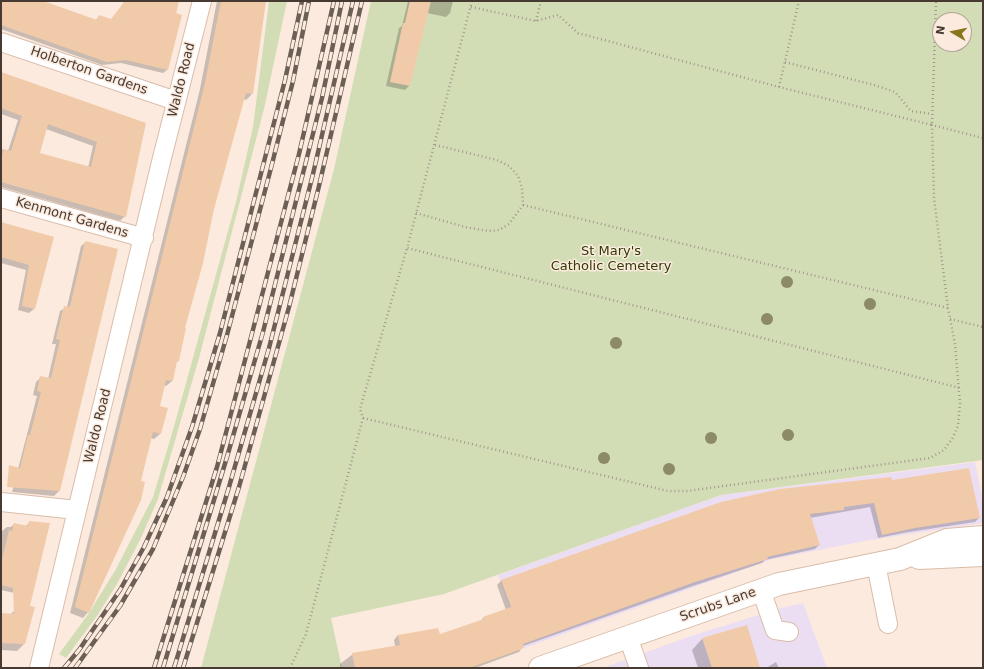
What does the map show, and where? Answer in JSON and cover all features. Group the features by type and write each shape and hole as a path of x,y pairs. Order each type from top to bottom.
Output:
{"main road":[{"name":"Scrubs Lane","path":"900,559 947,540 983,537"},
{"name":"Scrubs Lane","path":"540,668 761,590 900,559 983,555"}],"street":[{"name":"Waldo Road","path":"39,668 144,238 162,158 202,1"},
{"name":"Holberton Gardens","path":"1,42 176,101"},
{"name":"Kenmont Gardens","path":"1,198 144,238"},
{"path":"1,502 77,510"},
{"path":"876,564 888,624"},
{"path":"761,590 775,630 789,632"},
{"path":"628,637 638,668"}],"path":[{"path":"290,668 306,634 363,418 360,409 407,248 472,1"},
{"path":"536,21 541,1"},
{"path":"779,87 800,1"},
{"path":"363,418 661,489 687,491 930,458 944,450 952,439 958,426 960,388 934,198 932,114 936,1"},
{"path":"471,7 536,21 558,15 578,33 779,87 983,138"},
{"path":"785,62 881,87 894,92 911,111 932,114"},
{"path":"416,213 465,227 488,231 499,230 509,224 523,205 522,188 518,176 509,166 497,160 435,145"},
{"path":"523,205 948,308"},
{"path":"407,248 960,388"},
{"path":"950,319 983,327"}],"shaded area":[{"path":"975,462 983,501 983,523 870,540 773,559 524,648 498,575 721,495"},
{"path":"803,603 827,668 602,668 691,636 781,608"}],"green space":[{"path":"269,1 287,1 264,109 199,358 158,499 141,538 117,584 97,616 66,658 59,654 89,613 116,569 153,497 236,202 253,127"},
{"name":"St Mary's Catholic Cemetery","path":"371,1 983,1 983,460 721,495 444,594 331,618 342,668 201,668 334,169"}],"building":[{"path":"1,1 43,1 97,20 99,15 111,19 125,1 179,1 176,13 182,15 168,70 126,60 107,62 1,25"},
{"path":"221,1 266,1 253,94 246,93 214,209 203,263 185,328 179,361 177,361 173,381 166,380 160,406 168,408 161,434 153,432 141,481 145,482 141,500 89,613 75,607 205,83"},
{"path":"410,1 431,1 410,86 390,82 403,23 405,23"},
{"path":"1,72 146,123 126,217 1,182 1,158 4,149 11,151 22,116 1,108","holes":["48,124 97,142 91,167 40,153"]},
{"path":"1,222 54,237 35,309 22,306 29,265 1,257"},
{"path":"85,241 118,249 60,491 7,487 9,465 20,468 28,435 30,435 41,392 37,391 40,376 51,378 60,340 56,339 64,306 70,307"},
{"path":"969,468 980,518 915,528 882,535 874,503 844,507 844,510 810,514 820,545 767,557 768,559 695,582 523,644 524,648 469,668 355,668 352,653 400,645 398,635 438,628 440,634 484,619 483,617 511,607 501,580 721,502 780,489 891,477 892,480"},
{"path":"29,521 50,523 30,606 35,607 25,644 1,643 2,613 14,614 13,588 1,585 1,564 9,530 12,531 14,523 28,526"},
{"path":"747,625 760,668 712,668 702,638"}],"railway":[{"path":"64,668 79,650 120,590 144,547 167,497 192,427 220,333 285,80 302,1"},
{"path":"75,668 120,606 153,549 183,477 200,429 227,335 271,168 293,81 309,1"},
{"path":"154,668 217,467 299,154 334,1"},
{"path":"163,668 263,332 322,98 342,1"},
{"path":"174,668 229,487 269,348 313,174 353,1"},
{"path":"183,668 239,487 289,307 362,1"}]}
